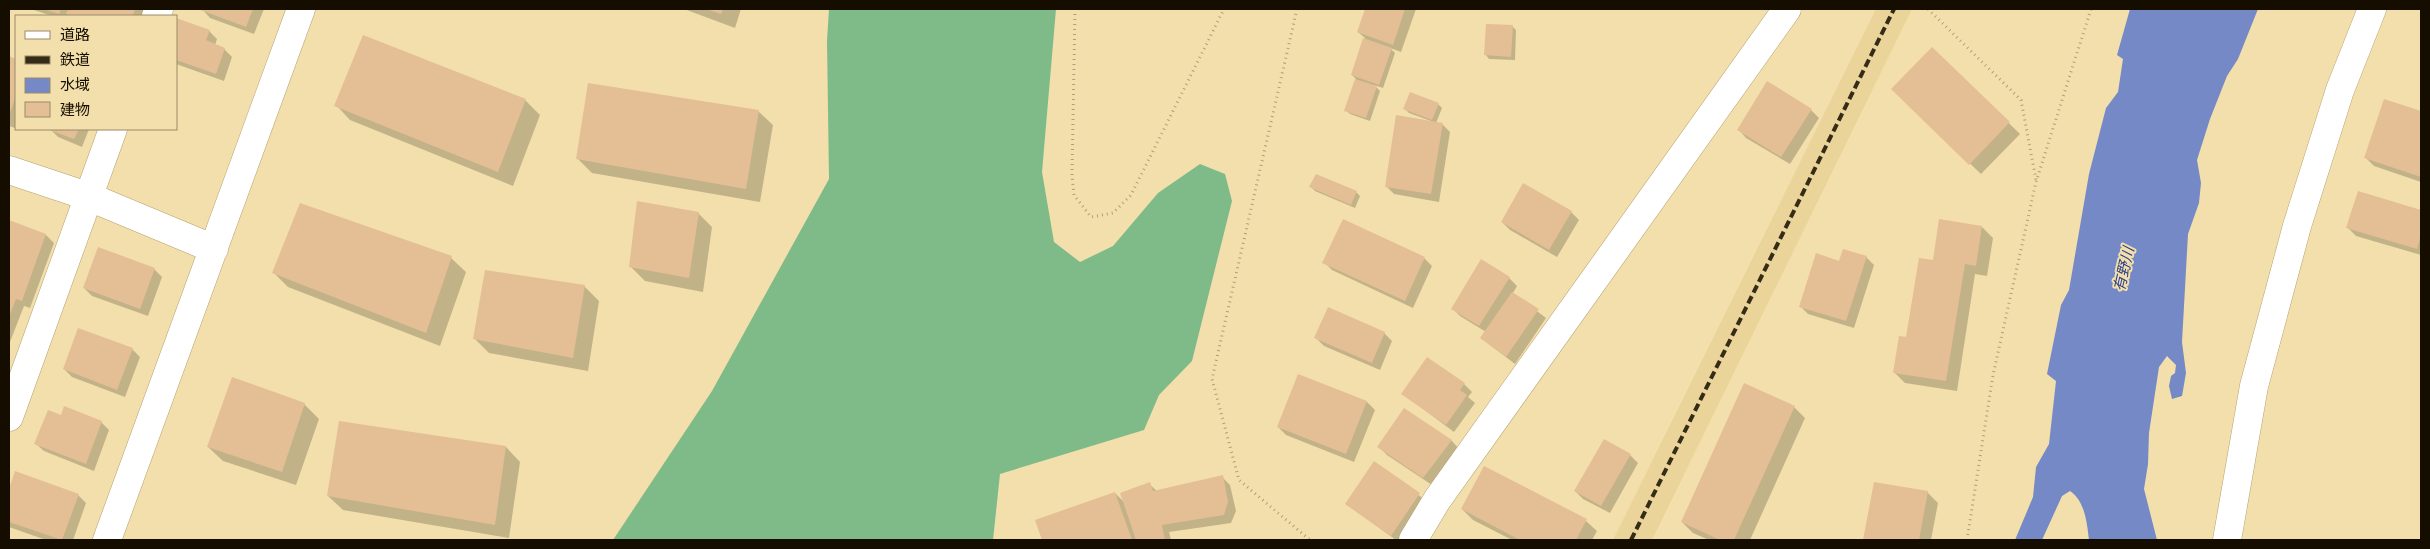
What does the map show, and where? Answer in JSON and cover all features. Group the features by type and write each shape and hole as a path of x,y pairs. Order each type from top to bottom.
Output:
{"street":[{"path":"107,540 301,9"},
{"path":"1415,540 1437,500 1787,9"},
{"path":"2227,540 2254,386 2297,226 2340,90 2372,9"},
{"path":"9,417 87,196 113,130"},
{"path":"9,170 87,196 214,249"}],"path":[{"path":"1075,9 1072,175 1074,195 1091,216 1112,213 1130,195 1224,9"},
{"path":"1297,9 1212,379 1240,480 1310,540"},
{"path":"1928,9 2021,100 2036,182"},
{"path":"1967,540 1993,375 2036,182 2091,9"}],"shaded area":[{"path":"1876,9 1912,9 1652,540 1613,540"}],"green space":[{"path":"829,9 1056,9 1042,172 1054,242 1080,262 1113,246 1158,193 1200,164 1225,174 1232,201 1192,361 1159,395 1144,430 1000,474 993,540 613,540 712,391 829,179 827,41"}],"water":[{"name":"有野川","path":"2130,9 2258,9 2238,59 2227,76 2210,119 2197,160 2201,183 2199,203 2188,234 2182,342 2186,373 2182,396 2172,399 2169,386 2171,376 2175,373 2176,365 2167,356 2159,367 2149,433 2148,464 2144,489 2157,540 2089,540 2082,506 2070,491 2062,496 2042,540 2015,540 2033,497 2036,467 2049,444 2056,381 2047,374 2061,305 2069,290 2089,174 2106,108 2118,92 2123,59 2117,55"}],"building":[{"path":"44,9 61,9 59,14"},
{"path":"68,9 135,9 133,15 66,14"},
{"path":"198,9 253,9 246,27"},
{"path":"706,9 723,9 721,14"},
{"path":"1365,9 1405,9 1393,45 1357,32"},
{"path":"178,19 210,30 206,40 225,48 216,74 178,61"},
{"path":"1486,24 1513,25 1511,57 1484,55"},
{"path":"363,35 526,99 498,172 334,106"},
{"path":"1363,38 1392,48 1379,85 1351,75"},
{"path":"1932,47 2010,122 1969,165 1891,89"},
{"path":"9,56 15,59 15,99 9,115"},
{"path":"1355,79 1377,86 1366,118 1344,111"},
{"path":"1767,81 1812,109 1781,157 1737,130"},
{"path":"588,83 759,110 746,189 576,159"},
{"path":"1410,92 1439,103 1432,120 1403,109"},
{"path":"2384,99 2421,111 2421,177 2364,158"},
{"path":"1396,115 1443,123 1431,194 1385,187"},
{"path":"50,130 78,130 74,139"},
{"path":"1316,174 1357,191 1351,205 1309,187"},
{"path":"1523,183 1572,211 1549,250 1501,222"},
{"path":"2358,191 2421,210 2421,234 2417,249 2346,228"},
{"path":"637,201 699,212 689,278 629,267"},
{"path":"300,203 452,256 426,333 272,273"},
{"path":"1343,219 1425,257 1405,301 1322,263"},
{"path":"1939,219 1982,226 1976,266 1965,264 1946,381 1893,373 1899,336 1906,337 1919,258 1933,260"},
{"path":"9,220 46,234 22,301 16,299 9,317"},
{"path":"98,247 155,268 140,309 83,288"},
{"path":"1843,249 1867,256 1846,321 1799,307 1816,253 1839,261"},
{"path":"1481,259 1510,277 1479,326 1451,309"},
{"path":"485,270 585,285 573,358 473,339"},
{"path":"1512,292 1539,309 1506,357 1480,338"},
{"path":"1328,307 1385,332 1372,363 1314,338"},
{"path":"78,328 133,348 117,390 63,369"},
{"path":"1427,357 1465,383 1460,390 1467,395 1446,425 1401,394"},
{"path":"1298,374 1367,401 1346,454 1277,427"},
{"path":"232,377 305,403 282,472 207,447"},
{"path":"1744,383 1795,406 1734,540 1720,540 1681,522"},
{"path":"64,406 102,421 86,464 34,444 48,410 61,415"},
{"path":"1404,408 1452,440 1423,478 1377,447"},
{"path":"339,421 506,446 495,525 327,496"},
{"path":"1604,439 1631,454 1601,506 1574,491"},
{"path":"1374,461 1420,493 1391,536 1345,504"},
{"path":"1484,466 1587,519 1576,540 1520,540 1461,509"},
{"path":"15,471 79,494 62,540 9,522 9,489"},
{"path":"1223,475 1228,502 1224,515 1162,525 1165,540 1136,540 1120,493 1150,482 1153,491"},
{"path":"1874,482 1928,491 1919,540 1863,540"},
{"path":"1115,492 1132,540 1042,540 1035,520"}],"railway":[{"path":"1631,540 1894,9"}]}
